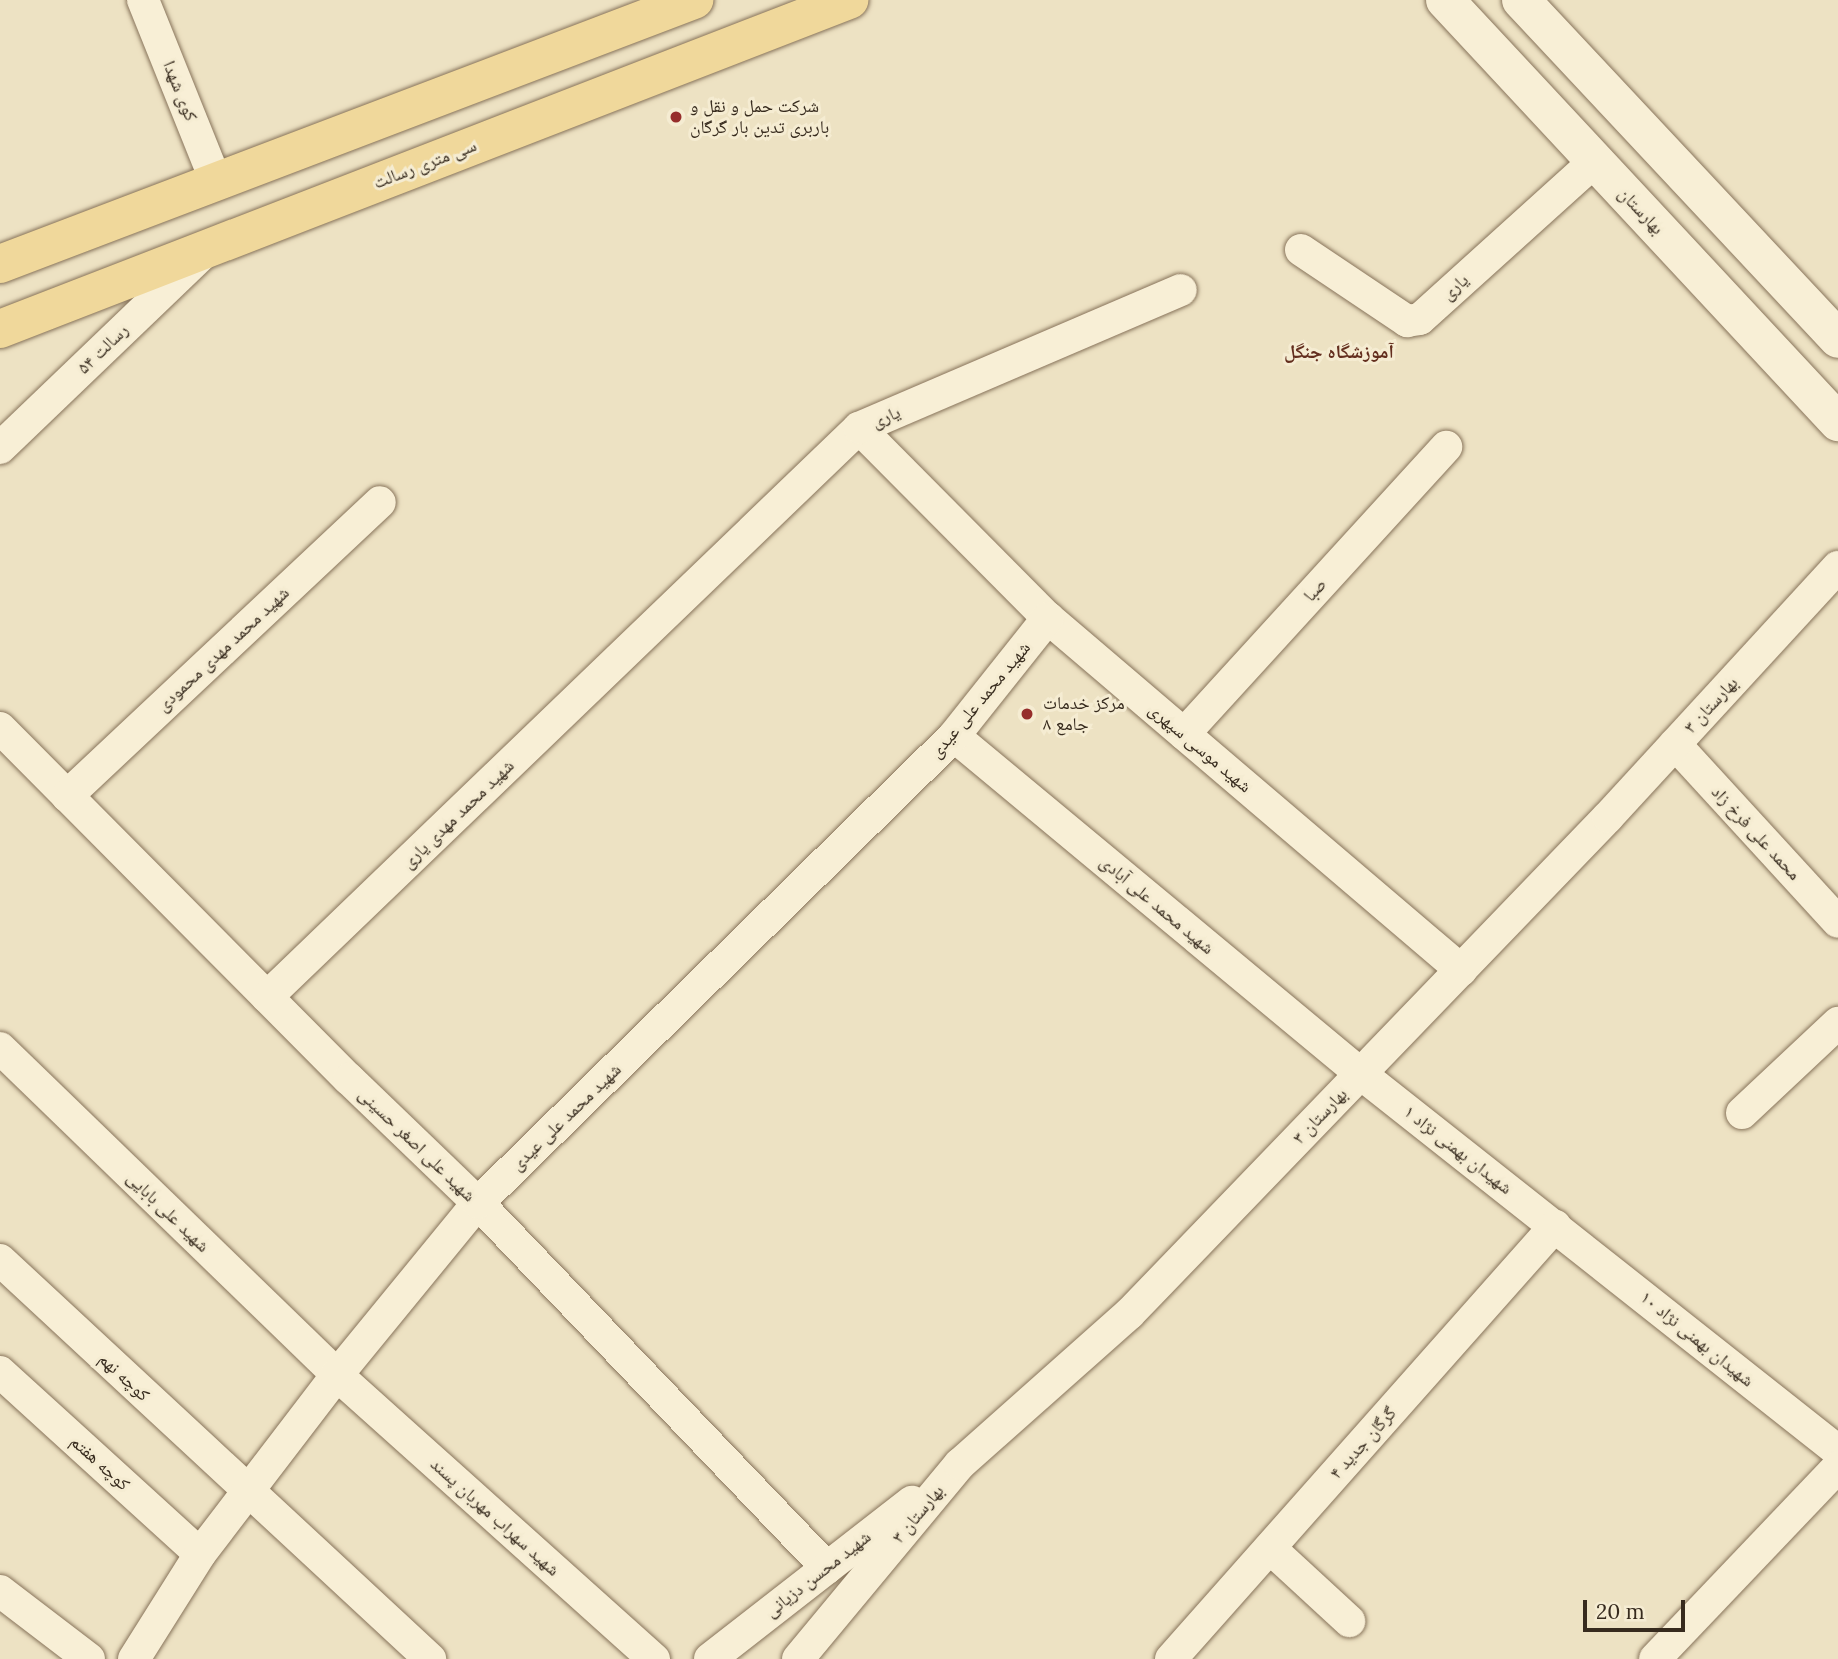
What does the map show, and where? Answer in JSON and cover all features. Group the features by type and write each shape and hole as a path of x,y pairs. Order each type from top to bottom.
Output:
{"main road":[{"path":"0,264 694,0"},
{"name":"سی متری رسالت","path":"0,329 849,0"},
{"name":"بهارستان","path":"1445,0 1838,422"},
{"path":"1521,0 1838,339"},
{"path":"471,85 494,138"},
{"path":"1606,173 1659,147"}],"street":[{"name":"کوی شهدا","path":"143,0 216,182"},
{"name":"یاری","path":"1301,250 1407,321 1420,319 1606,173"},
{"name":"۵۴ رسالت","path":"0,448 207,249"},
{"name":"یاری","path":"649,630 859,428 1181,290"},
{"name":"شهید موسی سپهری","path":"859,428 1048,618 1461,970"},
{"name":"صبا","path":"1184,734 1446,447"},
{"name":"شهید محمد مهدی محمودی","path":"66,796 380,502"},
{"name":"بهارستان ۳","path":"798,1659 960,1464 1129,1314 1461,970 1838,567"},
{"name":"شهید محمد علی عیدی","path":"134,1659 200,1554 249,1494 337,1375 478,1203 954,736 1048,618"},
{"name":"شهید محمد مهدی یاری","path":"267,997 649,630"},
{"name":"شهید علی اصغر حسینی","path":"0,728 267,997 478,1203 827,1568"},
{"name":"شهید محمد علی آبادی","path":"954,736 1361,1074"},
{"name":"محمد علی فرخ زاد","path":"1675,744 1838,922"},
{"path":"1742,1113 1838,1023"},
{"name":"شهید علی بابایی","path":"0,1048 337,1375"},
{"name":"۱ شهیدان بهمنی نژاد","path":"1361,1074 1555,1226"},
{"name":"۱۰ شهیدان بهمنی نژاد","path":"1555,1226 1838,1451"},
{"name":"گرگان جدید ۴","path":"1171,1659 1555,1226"},
{"name":"کوچه نهم","path":"0,1260 249,1494 430,1659"},
{"name":"کوچه هفتم","path":"0,1372 200,1554"},
{"name":"شهید سهراب مهربان پسند","path":"337,1375 654,1659"},
{"name":"شهید محسن دزیانی","path":"710,1659 960,1464"},
{"path":"1655,1659 1838,1467"},
{"path":"1270,1548 1349,1621"},
{"path":"0,1591 89,1659"}],"place":[{"name":"شرکت حمل و نقل و باربری تدین بار گرگان","path":"676,117"},
{"name":"مرکز خدمات جامع ۸","path":"1027,714"}],"district":[{"name":"آموزشگاه جنگل","path":"1339,352"}]}
